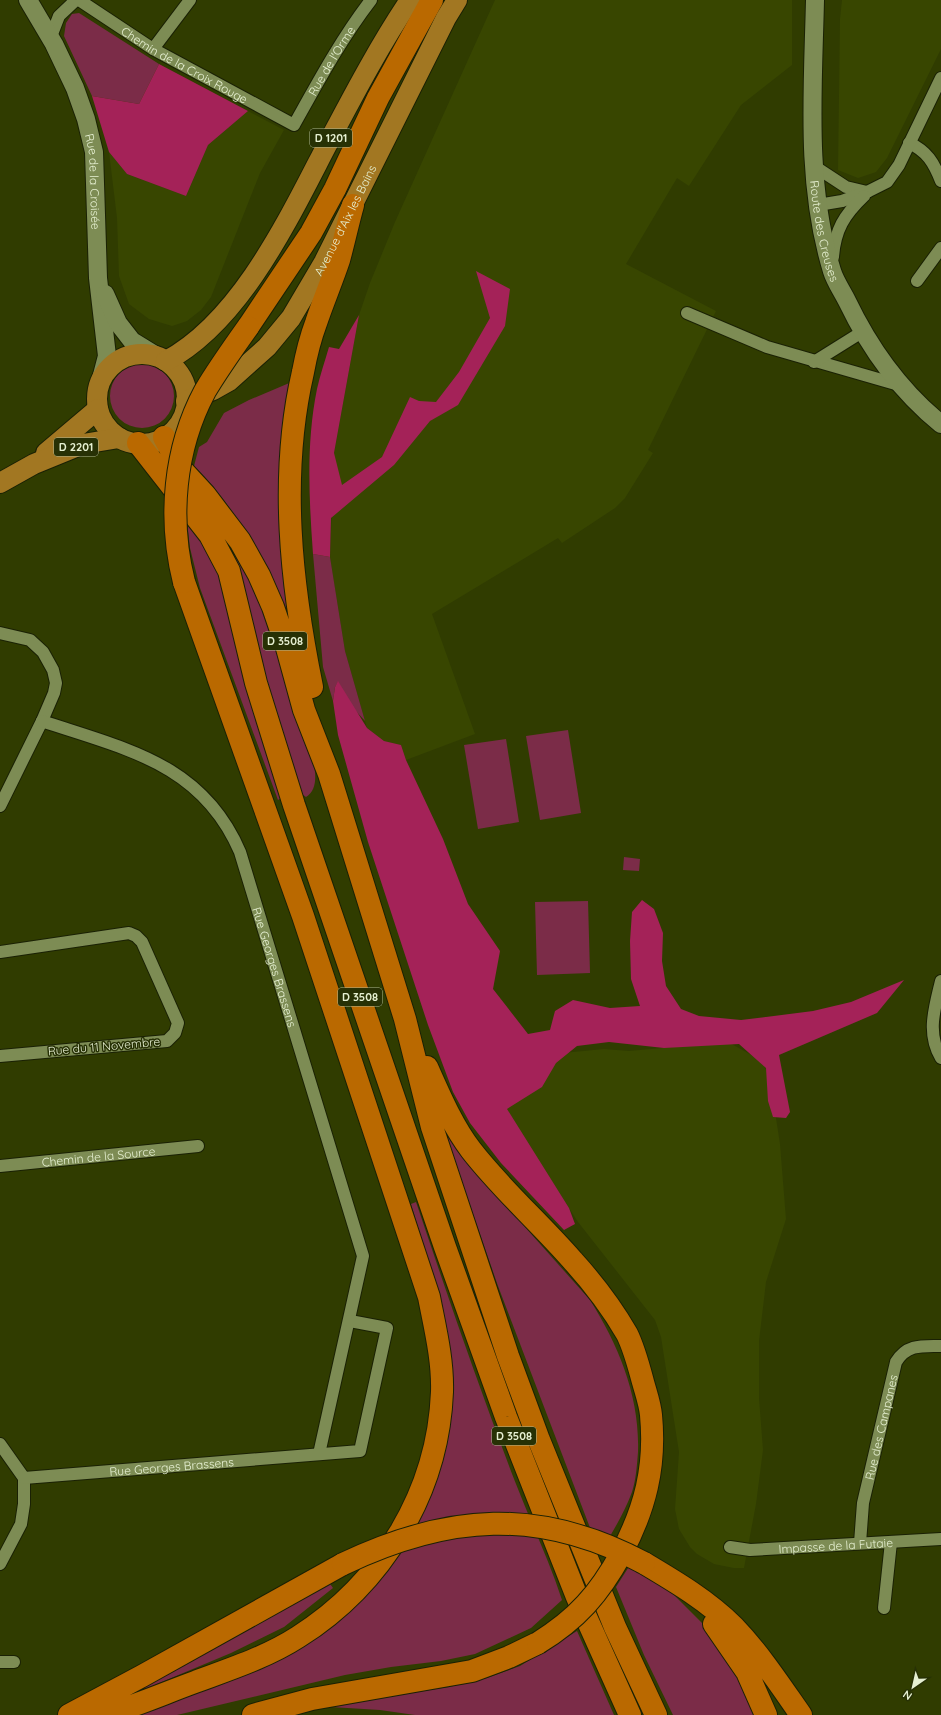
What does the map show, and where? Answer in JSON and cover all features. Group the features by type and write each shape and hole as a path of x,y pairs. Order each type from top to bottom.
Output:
{"highway":[{"path":"105,1715 256,1658 297,1638 332,1613 347,1600 378,1566 400,1533 416,1502 430,1465 438,1429 442,1391 439,1348 429,1296 303,916 184,582 175,530 176,494 182,453 189,430 205,392 220,367 311,234 335,189 378,98 432,0"},
{"path":"329,774 304,646 297,600 291,550 290,468 292,432 305,361 315,324 338,261 353,205"},
{"name":"D 3508","path":"164,437 181,469 205,495 240,541 259,575 287,648 304,710 329,774 405,1019 432,1127 508,1356 539,1440 612,1620 656,1715"},
{"name":"D 3508","path":"129,441 210,535 229,571 256,683 294,805 483,1353 577,1597 630,1715"},
{"path":"294,805 420,1272"},
{"path":"253,1715 312,1699 472,1671 509,1657 538,1643 557,1631 579,1613 598,1593 634,1530 643,1505 650,1469 652,1442 651,1413 640,1370 627,1335 606,1302 574,1261 492,1176 470,1148 447,1112 405,1019"},
{"path":"69,1715 198,1646 323,1574 366,1553 410,1536 437,1529 482,1523 529,1525 574,1534 602,1543 644,1563 701,1599 734,1627 770,1671 801,1715"},
{"path":"644,1563 672,1584 713,1623 747,1672 766,1715"}],"main road":[{"name":"D 1201","path":"162,359 186,349 209,329 232,302 274,243 302,194 365,74 410,0"},
{"name":"Avenue d'Aix les Bains","path":"186,401 213,390 229,381 267,347 290,318 308,290 353,205 446,18 457,0"},
{"path":"134,354 146,354 162,359 178,373 184,384 186,401 184,413 176,427 164,437 152,442 129,441 110,430 102,420 98,409 97,394 101,379 110,367 122,358 134,354"},
{"name":"D 2201","path":"34,464 98,409"},
{"name":"D 2201","path":"0,483 34,464 83,444 129,441"}],"street":[{"path":"28,0 53,39"},
{"path":"40,0 43,15 53,39"},
{"path":"53,39 59,16 78,0"},
{"name":"Chemin de la Croix Rouge","path":"78,0 153,49 294,125"},
{"path":"153,49 190,0"},
{"name":"Rue de l'Orme","path":"294,125 353,24 372,0"},
{"name":"Route des Creuses","path":"815,0 814,166 818,205 832,272 862,332 899,385 941,424"},
{"name":"Rue de la Croisée","path":"53,39 75,88 86,119 94,152 98,278 107,356 101,379"},
{"path":"818,205 842,201 868,192 887,182 899,165 941,78"},
{"path":"910,143 920,148 930,157 941,181"},
{"path":"814,166 846,187 868,192"},
{"path":"832,272 834,242 839,227 852,207 868,192"},
{"path":"917,280 941,248"},
{"name":"Rue de la Croisée","path":"98,278 118,323 132,341 162,359"},
{"path":"687,313 767,347 814,362 899,385"},
{"path":"814,362 862,332"},
{"path":"0,633 30,640 43,652 49,661 56,683 54,692 42,721 0,806"},
{"name":"Rue Georges Brassens","path":"42,721 145,756 172,770 189,782 207,800 231,832 244,867 363,1256 319,1454"},
{"name":"Rue du 11 Novembre","path":"0,952 128,933 136,936 142,942 178,1023 175,1033 167,1041 0,1056"},
{"path":"941,981 939,995 934,1009 932,1025 935,1045 941,1058"},
{"name":"Chemin de la Source","path":"0,1166 198,1146"},
{"name":"Rue Georges Brassens","path":"24,1478 360,1451 387,1328 350,1320"},
{"name":"Rue des Campanes","path":"860,1543 863,1503 896,1362 903,1352 915,1346 941,1346"},
{"path":"0,1444 24,1478 24,1515 21,1524 0,1564"},
{"name":"Impasse de la Futaie","path":"730,1547 750,1550 941,1539"},
{"path":"884,1608 891,1542"},
{"path":"0,1662 14,1662"}],"shaded area":[{"path":"495,0 792,0 792,65 741,105 689,186 677,178 626,264 716,311 648,450 653,453 625,498 615,508 562,543 558,538 432,614 475,734 406,760 401,745 384,741 367,728 345,651 330,558 334,453 359,315 370,283 395,222"},
{"path":"842,0 941,0 941,49 887,158 876,172 858,178 838,170 840,19"},
{"path":"79,13 159,64 139,104 92,96 64,36 66,23 72,14"},
{"path":"159,64 248,111 208,145 186,196 127,174 109,152 92,96 139,104"},
{"path":"248,111 284,130 260,173 211,297 201,310 187,321 172,326 149,319 129,304 119,276 117,218 109,152 127,174 186,196 208,145"},
{"path":"476,271 510,289 505,326 458,405 430,421 394,465 331,518 330,557 313,554 309,471 311,430 317,389 329,347 339,349 359,315 334,453 342,485 382,457 410,397 419,401 436,402 459,372 490,318"},
{"path":"142,364 154,366 165,373 172,384 174,396 172,408 165,419 154,426 142,428 130,426 119,419 112,408 110,396 112,384 119,373 130,366"},
{"path":"294,381 291,617 287,617 248,537 223,499 194,466 199,447 207,442 224,413 249,400"},
{"path":"214,511 255,577 310,747 315,780 311,793 306,797 302,794"},
{"path":"187,522 217,563 281,798 278,800 200,588 190,548"},
{"path":"313,554 330,557 345,651 365,721 354,709 338,682 335,687 333,701 323,667"},
{"path":"338,681 367,728 384,741 401,745 406,760 443,839 468,904 500,951 493,989 528,1034 550,1030 555,1011 573,1000 610,1008 640,1006 631,979 630,941 632,912 642,900 654,909 663,933 662,961 666,986 681,1009 699,1016 741,1020 813,1011 851,1002 904,980 877,1013 779,1055 790,1112 786,1118 773,1117 768,1101 766,1068 739,1044 664,1048 609,1042 577,1046 556,1063 542,1087 507,1109 569,1208 575,1224 564,1230 501,1163 470,1123 453,1092 428,1025 368,842 338,735 333,701 335,687"},
{"path":"568,730 581,813 540,820 526,736"},
{"path":"506,739 519,822 478,829 464,745"},
{"path":"624,857 640,859 639,871 623,870"},
{"path":"588,901 590,973 537,975 535,902"},
{"path":"728,1042 755,1057 769,1073 780,1144 786,1219 766,1282 759,1341 759,1398 763,1450 756,1504 744,1568 734,1568 714,1564 697,1554 690,1547 679,1529 675,1509 679,1452 661,1337 655,1320 578,1222 504,1108 522,1057 604,1049 629,1051"},
{"path":"448,1128 476,1172 590,1300 610,1335 626,1373 638,1432 636,1472 629,1500 600,1554 498,1286 445,1133 444,1129"},
{"path":"416,1202 490,1414 562,1600 531,1628 475,1654 441,1661 391,1667 345,1675 177,1715 137,1715 298,1649 326,1631 345,1614 430,1494 435,1283 411,1204"},
{"path":"630,1565 672,1593 717,1638 757,1715 673,1715 644,1655 616,1587"},
{"path":"328,1581 333,1588 284,1627 231,1653 145,1689 143,1686"},
{"path":"577,1631 614,1715 415,1715 380,1710 331,1707 332,1705 449,1687 487,1678 520,1666"}]}
